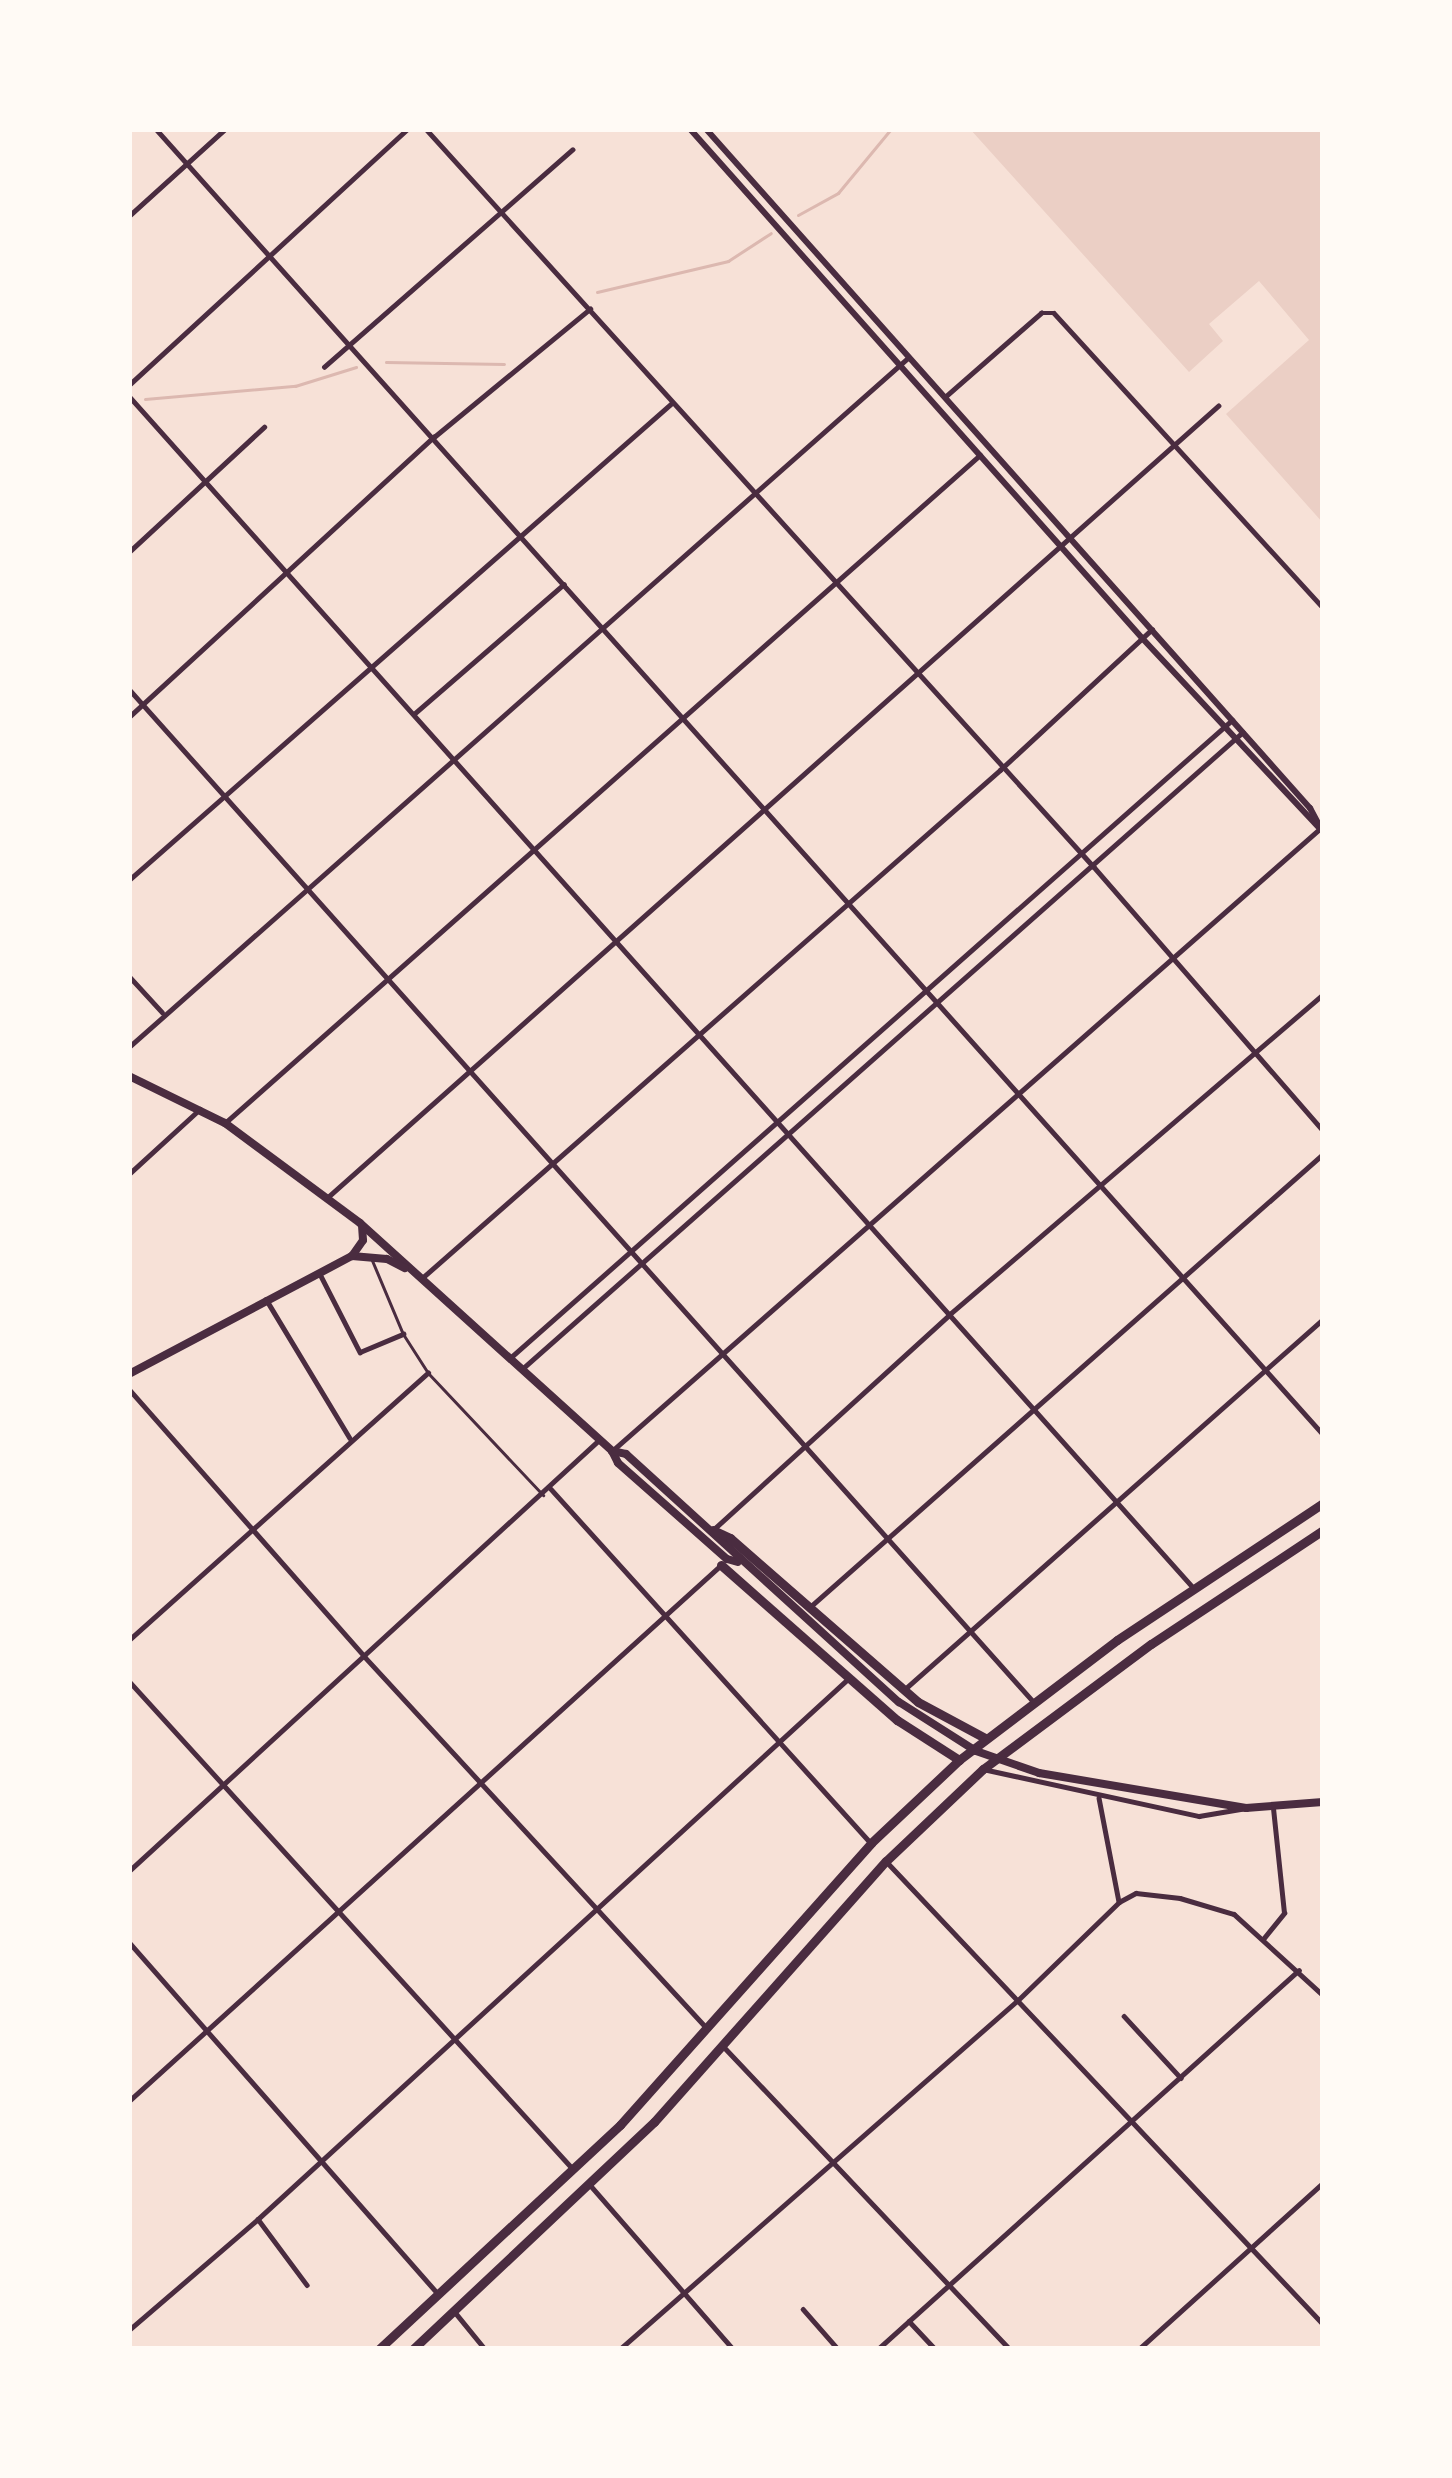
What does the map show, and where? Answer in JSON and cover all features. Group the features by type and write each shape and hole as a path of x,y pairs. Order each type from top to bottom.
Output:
{"highway":[{"path":"380,2349 573,2169 871,1843 959,1760 1193,1587 1323,1503"},
{"path":"713,1530 730,1538 904,1690 985,1738"},
{"path":"412,2349 590,2184 724,2047 886,1861 983,1769 1151,1644 1323,1530"},
{"path":"724,1562 896,1720 959,1760"}],"main road":[{"path":"129,1076 225,1123 361,1223 612,1451 618,1463 724,1562 739,1562"},
{"path":"129,1374 352,1256 363,1240 361,1223"},
{"path":"352,1256 370,1257 419,1276"},
{"path":"612,1451 626,1454 713,1530 739,1562 910,1711 976,1751 1039,1774 1246,1808 1323,1802"}],"street":[{"path":"156,129 1323,1434"},
{"path":"129,216 225,129"},
{"path":"129,385 407,129"},
{"path":"426,129 1000,770 1094,867 1323,1130"},
{"path":"690,129 1234,740 1322,829"},
{"path":"706,129 1310,808 1322,829"},
{"path":"324,367 572,150"},
{"path":"129,717 434,437 590,309"},
{"path":"945,397 1048,311 1323,608"},
{"path":"129,1047 909,357"},
{"path":"129,396 1193,1587"},
{"path":"129,880 672,403"},
{"path":"328,1197 1218,406"},
{"path":"129,552 264,427"},
{"path":"225,1123 391,980 832,581 980,455"},
{"path":"414,714 565,584"},
{"path":"419,1276 1000,770 1152,629"},
{"path":"129,689 1034,1701"},
{"path":"508,1359 1152,796 1232,720"},
{"path":"521,1370 1243,732"},
{"path":"1152,796 1162,808"},
{"path":"612,1451 1322,829"},
{"path":"1000,928 1011,940"},
{"path":"129,976 163,1013"},
{"path":"713,1530 950,1314 1323,994"},
{"path":"854,1058 863,1069"},
{"path":"129,1174 200,1109"},
{"path":"808,1608 1323,1154"},
{"path":"704,1187 714,1198"},
{"path":"320,1274 360,1352 403,1334"},
{"path":"266,1299 351,1440"},
{"path":"567,1309 576,1320"},
{"path":"904,1690 1323,1319"},
{"path":"129,1640 428,1373"},
{"path":"129,1389 364,1656 706,2028"},
{"path":"129,1871 551,1489 598,1440"},
{"path":"551,1489 871,1843"},
{"path":"129,2101 724,1562"},
{"path":"129,2330 258,2219 848,1679"},
{"path":"129,1681 573,2169"},
{"path":"983,1769 1099,1798 1199,1816 1246,1808"},
{"path":"1099,1798 1119,1902"},
{"path":"1264,1938 1284,1913 1273,1808"},
{"path":"886,1861 1130,2125 1323,2324"},
{"path":"620,2349 830,2160 1018,2000 1119,1902 1146,1891 1234,1914 1323,1995"},
{"path":"129,1942 439,2295"},
{"path":"878,2349 1298,1970"},
{"path":"1124,2016 1182,2078"},
{"path":"724,2047 1010,2349"},
{"path":"1139,2349 1323,2182"},
{"path":"590,2184 733,2349"},
{"path":"258,2219 307,2284"},
{"path":"803,2308 838,2349"},
{"path":"454,2312 485,2349"},
{"path":"910,2321 934,2349"}],"lane":[{"path":"370,1257 403,1334 428,1373 543,1495"}],"shaded area":[{"path":"970,129 1323,129 1323,523 1226,414 1309,340 1259,281 1209,324 1223,341 1189,372"}],"waterway":[{"path":"798,215 838,193 891,129"},
{"path":"597,292 728,261 771,233"},
{"path":"386,362 504,364"},
{"path":"145,399 295,386 356,367"}]}
